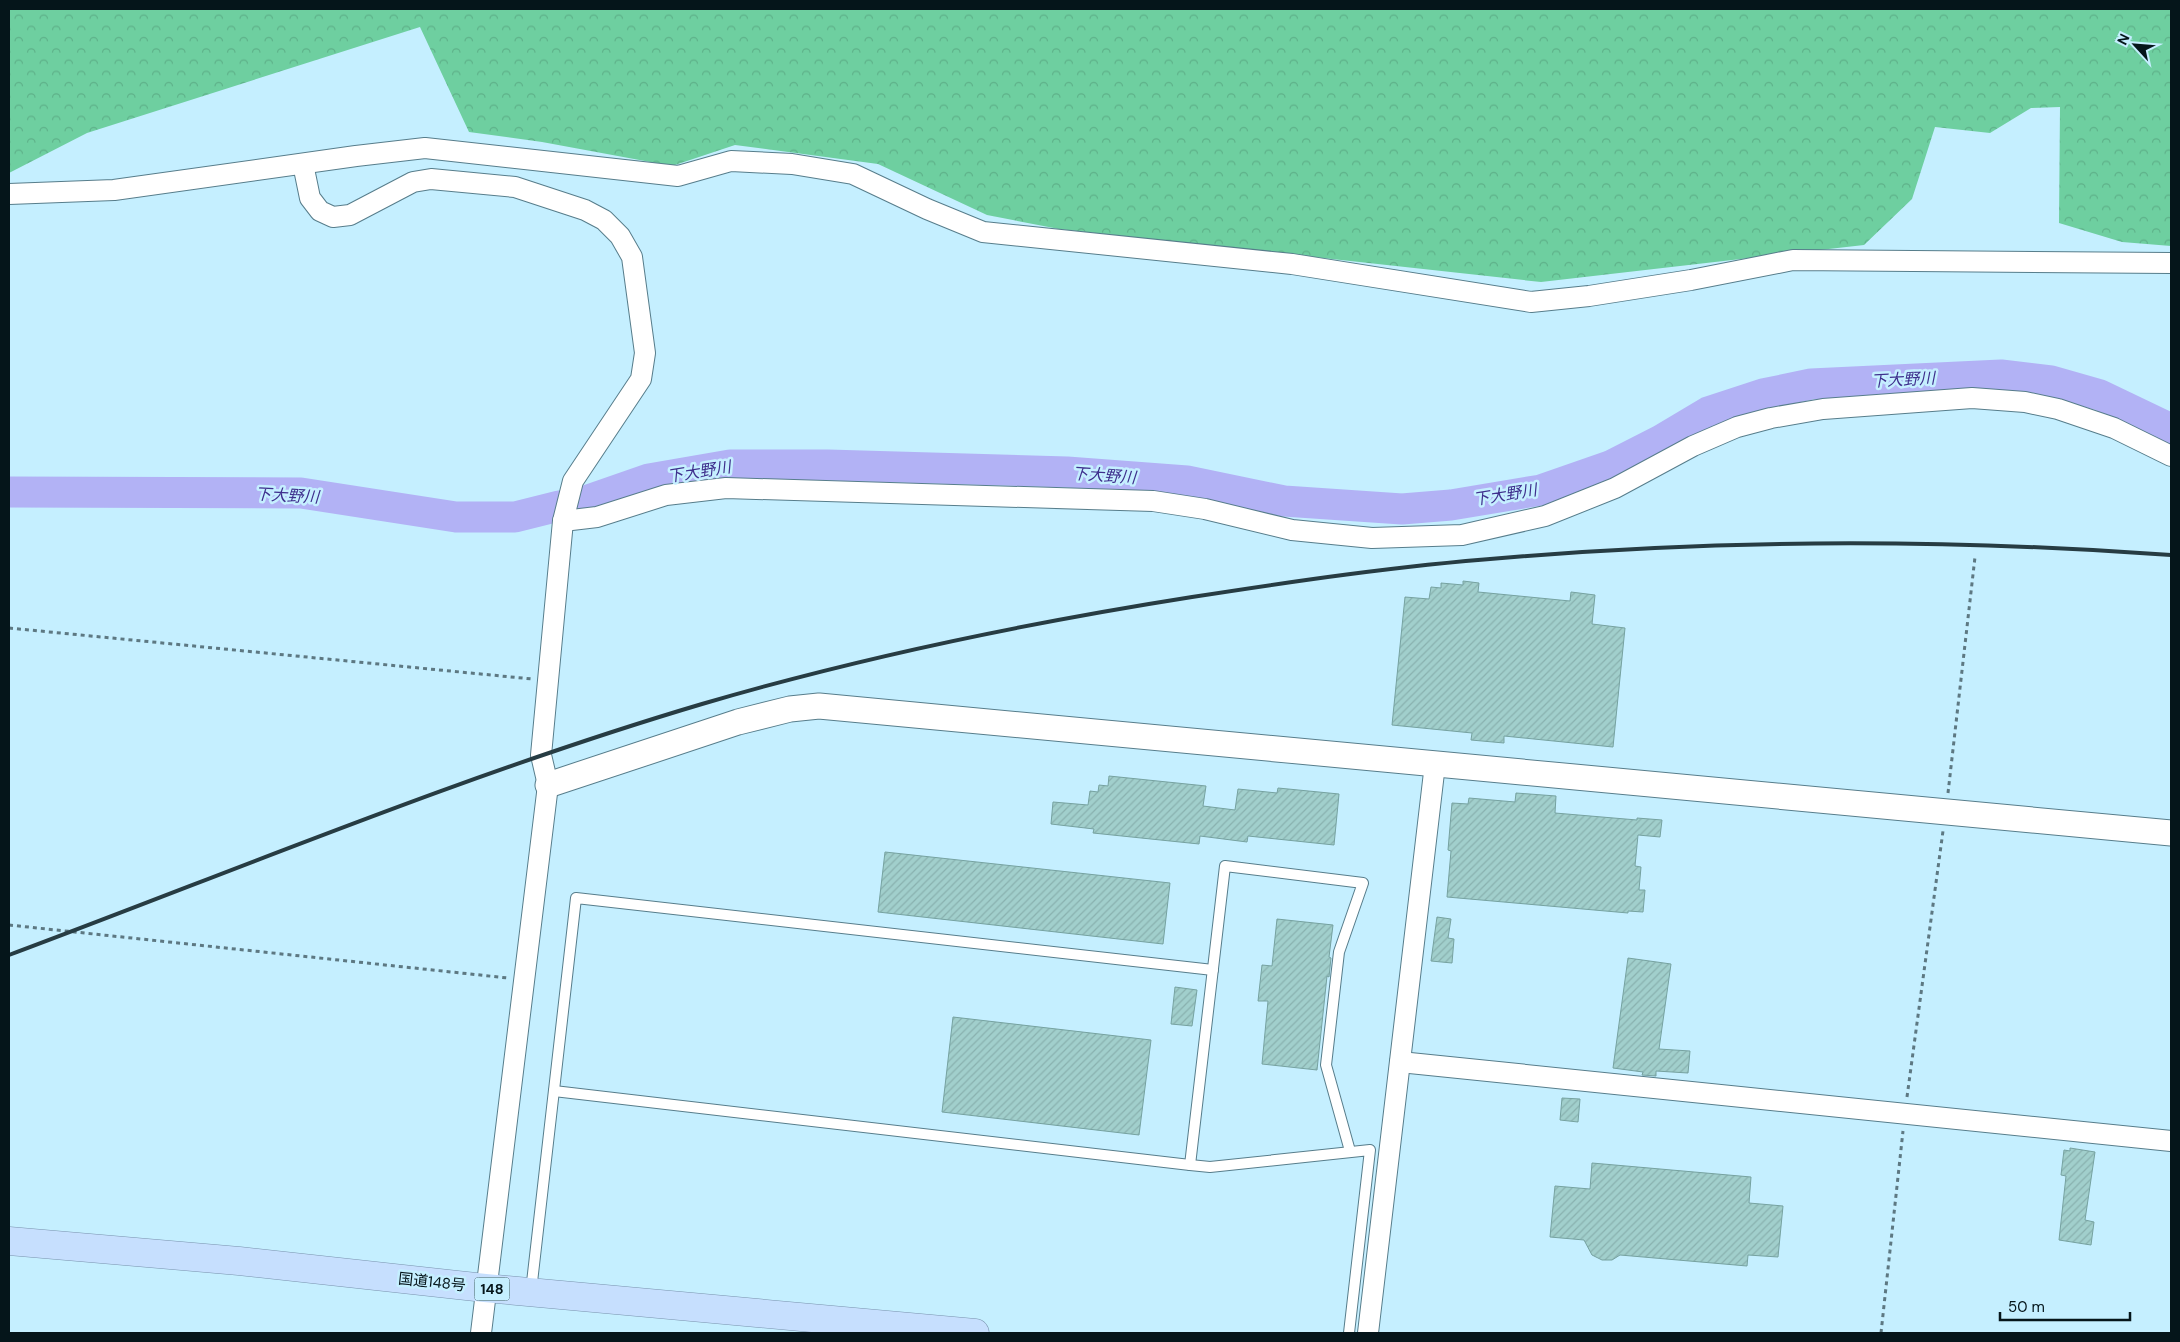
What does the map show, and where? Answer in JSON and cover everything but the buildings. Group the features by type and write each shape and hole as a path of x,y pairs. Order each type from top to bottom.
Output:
{"highway":[{"name":"国道148号","path":"9,1240 239,1261 485,1288 975,1333"}],"street":[{"path":"9,194 114,190 425,148 678,176 731,161 792,164 853,174 983,232 1292,264 1531,302 1589,296 1673,283 1793,260 2171,263"},
{"path":"303,164 310,198 320,211 333,217 350,215 413,182 431,179 515,187 585,210 604,220 620,236 632,256 645,353 641,379 573,481 563,521 541,755 548,785 481,1333"},
{"path":"563,521 597,517 666,495 726,488 1153,501 1205,509 1292,530 1309,532 1372,538 1462,535 1545,516 1615,488 1693,446 1737,426 1823,409 1972,398 2025,402 2058,409 2114,428 2171,456"},
{"path":"548,785 738,722 790,709 818,706 2171,832"},
{"path":"1368,1333 1435,764"},
{"path":"1400,1062 2171,1141"}],"lane":[{"path":"1190,1165 1225,866 1362,883 1338,952 1326,1065 1350,1151"},
{"path":"531,1292 576,898 1213,970"},
{"path":"554,1091 1190,1165 1210,1166 1370,1150 1349,1333"}],"path":[{"path":"1881,1333 1905,1113 1945,812 1975,557"},
{"path":"9,628 547,680"},
{"path":"9,925 523,979"}],"green space":[{"path":"9,9 2171,9 2171,246 2122,242 2059,223 2060,107 2031,108 1990,133 1935,127 1912,199 1864,245 1541,282 1059,229 987,215 878,164 735,145 672,166 542,142 469,132 420,27 87,133 9,173"}],"waterway":[{"name":"下大野川","path":"9,492 301,493 456,517 515,517 580,503 649,479 730,465 828,465 1067,472 1187,481 1284,501 1402,509 1451,505 1541,490 1610,466 1661,440 1708,412 1763,394 1811,384 2001,375 2051,381 2100,395 2171,429"}],"railway":[{"path":"9,955 353,824 614,731 702,704 823,671 884,656 1068,618 1347,574 1463,561 1669,547 1836,543 1920,544 2004,546 2171,555"}]}
